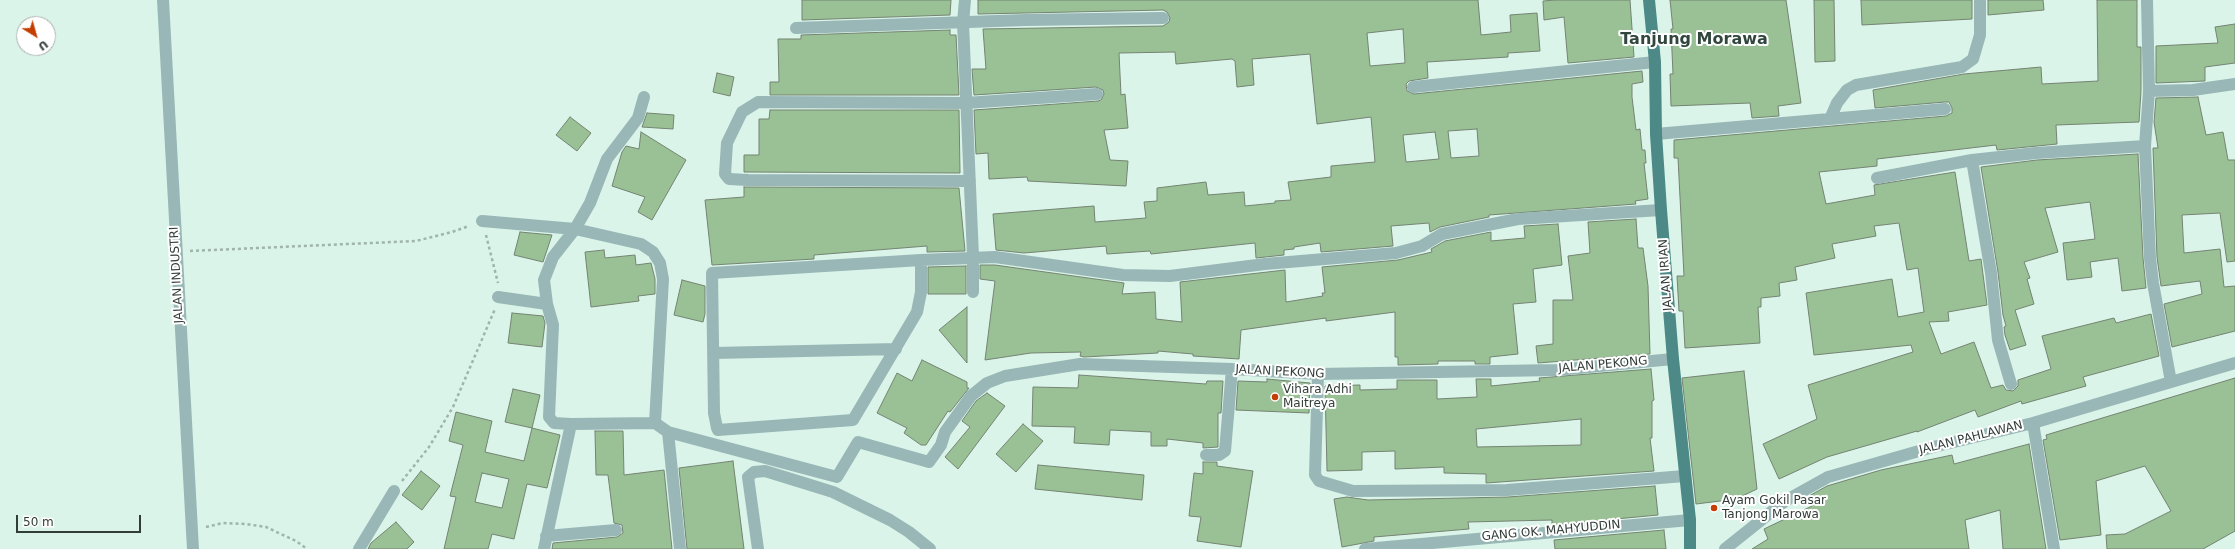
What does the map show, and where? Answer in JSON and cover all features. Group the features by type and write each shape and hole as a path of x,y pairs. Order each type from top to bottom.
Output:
{"main road":[{"name":"JALAN IRIAN","path":"1649,0 1655,62 1656,134 1661,210 1673,359 1690,520 1690,549"}],"street":[{"name":"JALAN INDUSTRI","path":"164,0 176,252 193,549"},
{"path":"965,0 963,23 973,257 973,292"},
{"path":"1830,119 1837,103 1848,90 1856,85 1962,67 1973,59 1980,34 1980,0"},
{"path":"2147,0 2149,91 2145,146 2152,283 2171,382"},
{"path":"796,28 1026,20 1163,18"},
{"path":"1413,87 1655,62"},
{"path":"2149,91 2193,90 2235,84"},
{"path":"970,181 729,179 725,174 727,143 742,112 758,102 966,104 1097,94"},
{"path":"644,96 638,118 607,159 590,203 575,229 549,265 544,280 547,304 553,325 549,417 554,423 571,424 654,423 668,432 680,549"},
{"path":"1656,134 1945,109"},
{"path":"1877,178 1972,160 2036,153 2145,146"},
{"path":"1972,160 1991,273 1998,340 2011,384"},
{"path":"921,260 921,292 917,312 855,418 851,422 718,430 714,413 712,273 921,260 973,257 995,257 1123,275 1170,276 1265,264 1396,253 1422,246 1442,234 1518,219 1661,210"},
{"path":"482,221 575,229 641,244 653,252 660,263 663,279 654,423"},
{"path":"498,297 547,304"},
{"path":"714,353 896,349"},
{"name":"JALAN PEKONG","path":"668,432 837,478 858,442 929,462 946,432 971,396 987,383 1005,376 1080,364 1232,369 1318,374 1557,370 1673,359"},
{"name":"JALAN PAHLAWAN","path":"1725,549 1785,501 1828,477 1933,447 2033,423 2235,363"},
{"path":"1206,454 1219,455 1225,451 1232,369"},
{"path":"1318,374 1315,475 1319,481 1353,491 1507,490 1685,476"},
{"path":"2033,423 2054,549"},
{"path":"544,549 571,424"},
{"path":"758,549 748,480 749,475 754,472 765,471 833,492 890,520 909,532 930,549"},
{"path":"359,549 394,491"},
{"name":"GANG OK. MAHYUDDIN","path":"1365,549 1690,520"},
{"path":"546,536 616,530"}],"path":[{"path":"176,252 416,241 452,232 482,221 498,277 498,297 495,311 453,407 430,447 394,491"},
{"path":"192,529 223,523 246,524 266,528 281,534 307,549"}],"building":[{"path":"802,0 951,0 950,15 802,20"},
{"path":"978,0 1478,0 1481,35 1511,32 1510,15 1537,13 1540,51 1508,53 1508,57 1427,62 1428,78 1409,81 1406,84 1407,91 1414,94 1642,71 1643,82 1632,84 1632,97 1636,130 1640,129 1642,150 1645,150 1646,163 1644,163 1648,199 1635,201 1636,204 1489,215 1489,217 1440,227 1430,232 1429,223 1391,226 1393,246 1321,252 1320,243 1284,250 1284,255 1256,258 1255,243 1151,254 1150,251 1107,254 1106,246 1024,253 996,250 993,214 1094,206 1095,222 1146,218 1144,202 1157,201 1157,188 1206,182 1208,195 1244,192 1245,206 1275,203 1275,201 1291,200 1288,182 1331,177 1331,166 1375,162 1371,117 1317,124 1310,54 1252,59 1254,85 1237,87 1235,61 1232,59 1176,64 1175,52 1119,53 1121,95 1125,94 1128,128 1104,130 1110,160 1128,161 1126,186 1028,181 1027,177 989,179 988,153 976,154 974,110 1098,101 1101,100 1104,94 1103,90 1096,87 974,95 972,69 986,69 983,29 1163,26 1169,22 1170,18 1167,12 1163,10 978,14","holes":["1403,29 1405,63 1370,66 1367,33","1477,129 1479,156 1451,158 1448,131","1435,132 1439,159 1406,162 1403,135"]},
{"path":"1630,0 1634,57 1568,63 1564,17 1544,20 1543,1"},
{"path":"1670,0 1786,0 1801,103 1778,106 1779,116 1752,118 1750,103 1671,106 1670,74 1673,74 1671,29 1673,29"},
{"path":"1814,0 1834,0 1835,61 1815,62"},
{"path":"1861,0 1972,0 1972,19 1862,25"},
{"path":"1988,0 2043,0 2044,10 1988,15"},
{"path":"2097,0 2137,0 2137,47 2141,47 2139,122 2056,125 2057,144 1997,150 1996,145 1877,159 1877,166 1819,172 1826,204 1875,195 1874,185 1955,172 1969,261 1981,259 1987,305 1948,312 1949,321 1929,322 1941,354 1974,342 1991,388 2003,385 2006,390 2013,391 2018,386 2018,380 2051,369 2042,336 2114,318 2116,323 2151,314 2159,356 2083,377 2086,386 2022,404 2021,401 1978,417 1975,410 1917,432 1827,457 1779,479 1763,444 1817,419 1808,385 1913,352 1911,345 1814,355 1806,293 1892,279 1898,317 1924,312 1918,268 1907,270 1899,223 1874,226 1876,236 1832,244 1835,258 1795,267 1797,280 1779,283 1780,296 1761,298 1761,307 1758,307 1760,343 1685,348 1683,311 1679,311 1677,276 1684,276 1678,158 1674,158 1674,140 1946,116 1952,113 1952,108 1949,102 1875,108 1873,90 1964,74 2041,67 2042,84 2098,81"},
{"path":"2235,24 2235,63 2205,67 2205,81 2156,83 2156,46 2218,43 2215,27"},
{"path":"950,30 950,35 956,35 959,95 770,95 770,82 779,82 778,39 801,39 801,35"},
{"path":"717,73 734,77 730,96 713,92"},
{"path":"2198,97 2206,135 2223,132 2228,160 2235,160 2235,261 2227,262 2220,213 2182,215 2184,253 2220,249 2224,287 2235,286 2235,331 2172,347 2164,304 2202,294 2200,281 2161,286 2157,257 2153,148 2158,148 2154,122 2156,98"},
{"path":"770,110 959,110 960,173 744,172 744,155 759,155 759,119 769,119"},
{"path":"647,113 674,115 673,129 642,127"},
{"path":"570,117 591,133 577,151 556,135"},
{"path":"641,132 686,160 652,220 638,212 645,197 612,186 622,152 626,146 639,149"},
{"path":"2138,154 2143,258 2146,288 2122,291 2118,258 2090,262 2092,277 2067,280 2063,243 2095,239 2090,202 2045,208 2058,252 2024,262 2030,278 2027,279 2034,304 2015,310 2026,345 2010,350 2005,335 2004,327 2006,326 2003,315 1998,272 1981,167 2037,160"},
{"path":"744,187 959,188 965,251 927,252 927,246 814,255 814,259 712,265 705,200 744,197"},
{"path":"1636,219 1638,248 1643,248 1648,286 1650,354 1538,363 1536,346 1553,344 1553,300 1573,300 1568,256 1590,253 1588,222"},
{"path":"1558,224 1562,265 1533,269 1536,302 1513,304 1518,354 1490,357 1490,364 1475,364 1475,361 1438,361 1438,364 1398,365 1398,357 1395,357 1395,312 1326,321 1326,318 1241,330 1239,359 1193,356 1193,354 1158,351 1158,353 1084,357 1080,356 1081,352 1031,353 985,360 995,281 980,279 980,265 995,265 1124,283 1122,294 1155,292 1156,319 1182,322 1180,282 1285,270 1286,302 1323,296 1322,293 1325,293 1322,267 1398,260 1432,252 1431,249 1445,241 1491,232 1491,241 1525,238 1524,226"},
{"path":"520,232 552,235 543,262 514,255"},
{"path":"604,250 605,258 635,255 636,265 651,263 655,279 655,294 638,296 639,301 591,307 585,252"},
{"path":"966,266 966,294 928,294 928,267"},
{"path":"682,280 705,286 705,314 703,322 674,315"},
{"path":"967,307 967,363 939,330"},
{"path":"512,313 543,316 545,323 542,347 508,343"},
{"path":"922,360 967,382 967,388 969,388 950,412 948,411 926,445 921,445 904,433 907,428 877,413 897,373 912,381"},
{"path":"1651,369 1654,400 1652,401 1652,438 1650,438 1654,471 1486,483 1486,474 1444,473 1444,467 1395,469 1395,451 1362,452 1362,470 1327,471 1325,386 1360,385 1360,390 1397,389 1397,380 1437,380 1437,399 1477,397 1476,379 1491,379 1491,386 1540,381 1539,378","holes":["1581,419 1581,445 1477,447 1476,429"]},
{"path":"1744,371 1757,489 1736,499 1696,504 1682,378"},
{"path":"1079,375 1206,384 1207,381 1223,381 1221,413 1218,413 1218,447 1203,448 1203,443 1167,439 1167,446 1151,446 1151,432 1110,430 1109,445 1074,443 1075,427 1032,426 1033,387 1078,388"},
{"path":"2235,378 2235,531 2203,549 2107,549 2106,535 2125,534 2171,511 2145,466 2096,481 2101,535 2060,540 2043,440 2047,439 2046,435"},
{"name":"Vihara Adhi Maitreya","path":"1267,379 1310,383 1309,413 1236,410 1238,381 1267,382"},
{"path":"513,389 540,395 532,428 505,422"},
{"path":"987,393 1005,406 958,469 945,457 970,427 962,421 976,401"},
{"path":"456,412 492,421 485,452 524,461 532,428 560,435 547,488 527,484 514,539 492,534 488,549 444,549 456,497 450,496 463,445 449,441","holes":["482,473 509,479 502,508 475,502"]},
{"path":"1023,424 1043,441 1016,472 996,454"},
{"path":"595,431 623,431 624,475 664,470 672,549 552,549 553,543 617,537 623,533 622,525 614,523 608,475 596,475"},
{"path":"2029,444 2046,549 2003,549 2000,510 1965,520 1969,549 1752,549 1768,539 1764,529 1812,506 1809,496 1827,486 1881,470 1952,455 1954,464"},
{"path":"733,461 744,549 687,549 679,468"},
{"path":"1203,462 1217,462 1217,466 1253,471 1241,547 1197,541 1201,517 1189,516 1194,473 1203,474"},
{"path":"1038,465 1144,475 1142,500 1035,489"},
{"path":"421,471 440,486 422,510 402,495"},
{"path":"1655,486 1658,515 1552,525 1552,520 1468,522 1469,529 1374,537 1374,541 1342,547 1334,499 1347,497 1368,500 1508,497"},
{"path":"396,522 414,542 407,549 368,549 371,543"},
{"path":"1664,530 1666,549 1555,549 1554,540"}],"place":[{"name":"Vihara Adhi Maitreya","path":"1275,397"},
{"name":"Ayam Gokil Pasar Tanjong Marowa","path":"1714,508"}],"district":[{"name":"Tanjung Morawa","path":"1694,40"}]}
